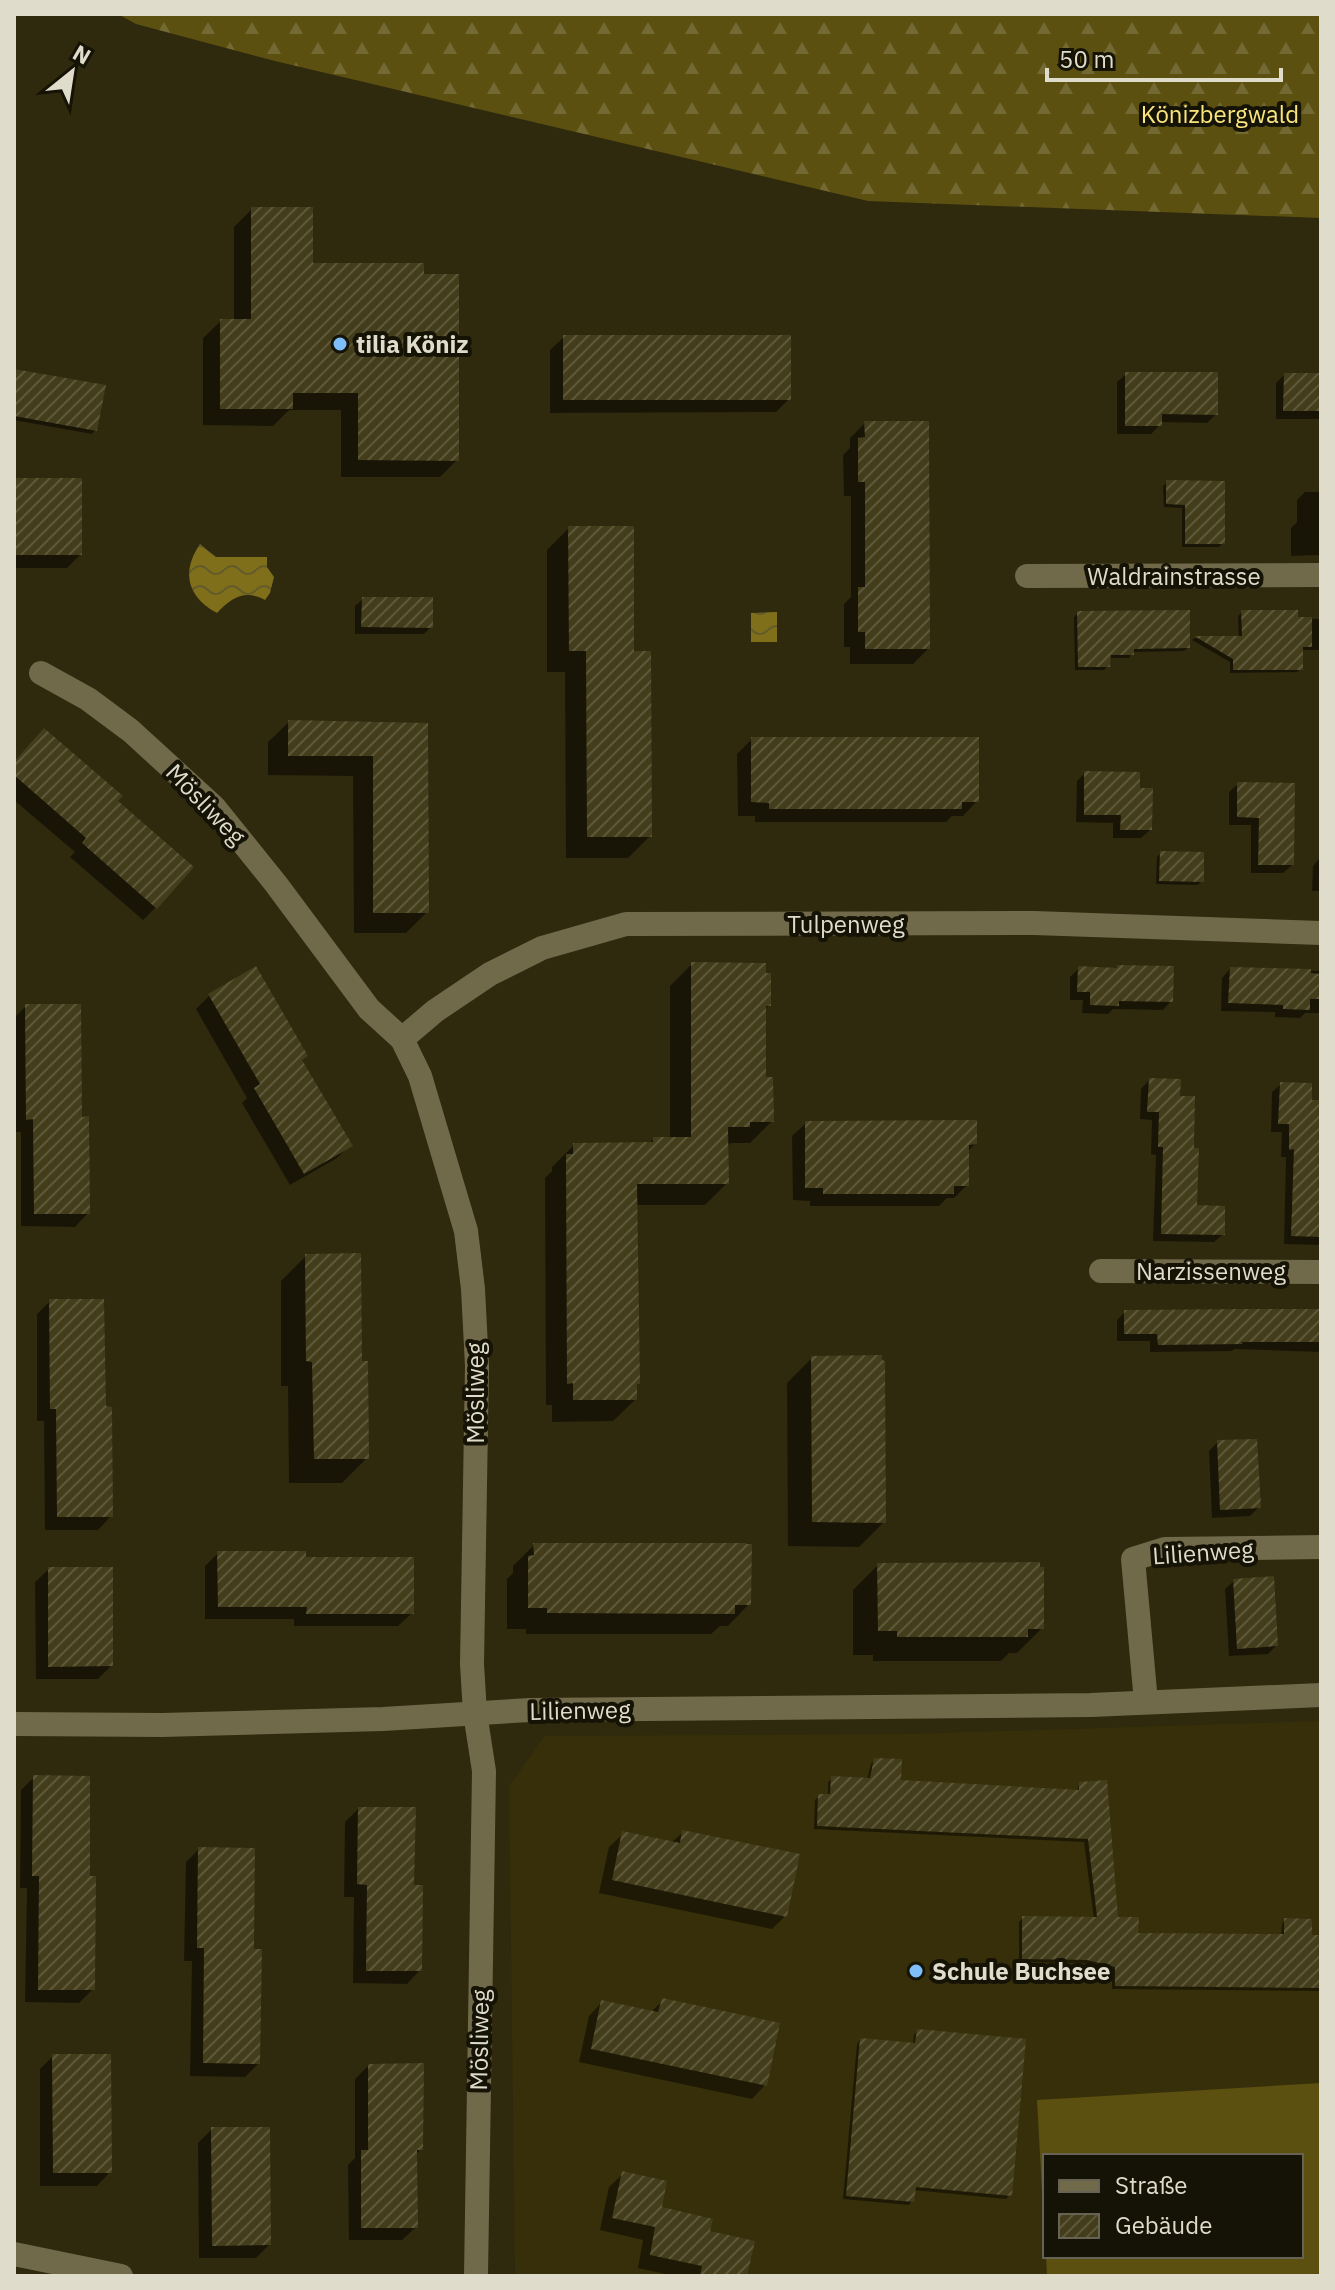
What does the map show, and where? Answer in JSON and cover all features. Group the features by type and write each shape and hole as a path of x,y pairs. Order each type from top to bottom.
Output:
{"street":[{"name":"Waldrainstrasse","path":"1027,576 1321,575"},
{"name":"Mösliweg","path":"41,673 88,699 131,731 214,807 369,1009 402,1039 420,1076 466,1231 477,1366 472,1664 475,1713 484,1771 476,2276"},
{"name":"Tulpenweg","path":"402,1039 435,1011 490,974 542,948 626,924 1034,923 1321,933"},
{"name":"Narzissenweg","path":"1101,1271 1321,1272"},
{"name":"Lilienweg","path":"1146,1702 1133,1559 1165,1549 1321,1547"},
{"name":"Lilienweg","path":"14,1724 162,1725 431,1718 530,1710 1059,1705 1321,1695"},
{"path":"14,2254 121,2276"}],"shaded area":[{"name":"Schule Buchsee","path":"1321,1721 1321,2276 517,2276 509,1786 545,1736 910,1734"}],"green space":[{"name":"Könizbergwald","path":"118,14 1321,14 1321,218 868,201 275,61 136,24"},
{"path":"1321,2083 1321,2276 1047,2276 1046,2258 1303,2258 1303,2154 1043,2154 1043,2210 1037,2100"}],"water":[{"path":"200,544 216,557 267,557 267,567 274,577 265,600 245,595 228,603 217,613 207,607 193,592 189,574 190,564"},
{"path":"777,612 777,642 751,642 751,613"}],"building":[{"name":"tilia Köniz","path":"251,207 313,207 313,263 424,263 424,274 459,274 459,461 358,460 358,393 293,393 293,409 220,409 220,319 251,319"},
{"path":"563,335 791,335 791,400 563,400"},
{"path":"14,369 106,385 97,431 14,416"},
{"path":"1125,372 1218,372 1218,415 1162,414 1162,426 1125,426"},
{"path":"1284,373 1321,373 1321,411 1283,411"},
{"path":"864,421 929,421 930,649 865,649 865,632 858,632 858,587 865,587 865,482 858,482 858,438 865,437"},
{"path":"14,478 82,478 82,555 14,555"},
{"path":"1166,480 1225,481 1225,544 1185,544 1185,505 1166,504"},
{"path":"568,526 634,526 634,651 651,651 652,837 587,837 586,651 569,651"},
{"path":"362,597 433,597 433,628 361,627"},
{"path":"1190,610 1190,648 1134,649 1134,655 1111,655 1110,667 1078,667 1077,611"},
{"path":"1241,610 1298,610 1298,617 1312,617 1312,647 1303,647 1303,670 1233,670 1233,659 1194,636 1242,636"},
{"path":"288,720 428,723 429,913 373,913 373,756 288,756"},
{"path":"44,728 123,796 118,801 194,867 157,909 82,843 86,838 14,775 14,762"},
{"path":"751,737 979,737 979,802 962,802 962,809 769,809 769,803 751,802"},
{"path":"1084,771 1140,772 1140,788 1153,788 1152,830 1120,830 1121,815 1084,815"},
{"path":"1237,782 1295,783 1294,865 1258,865 1259,818 1237,817"},
{"path":"1160,851 1204,852 1204,882 1159,881"},
{"path":"691,962 766,963 766,973 771,973 771,1006 766,1006 766,1077 773,1077 774,1122 750,1122 750,1127 728,1127 729,1184 637,1184 640,1384 637,1384 637,1400 573,1400 573,1383 567,1384 566,1154 573,1154 573,1143 653,1142 653,1137 691,1137"},
{"path":"1117,965 1174,966 1173,1002 1119,1001 1119,1006 1090,1005 1090,992 1077,992 1078,966 1117,968"},
{"path":"256,966 308,1056 302,1060 353,1146 304,1174 254,1088 260,1084 208,994"},
{"path":"1230,967 1311,969 1311,973 1321,974 1321,999 1310,999 1310,1010 1283,1009 1283,1005 1228,1003"},
{"path":"25,1004 81,1004 82,1117 89,1116 90,1214 34,1214 33,1119 26,1120"},
{"path":"1149,1078 1181,1079 1180,1096 1195,1096 1194,1148 1199,1148 1197,1205 1225,1206 1225,1235 1161,1234 1163,1147 1158,1147 1159,1112 1147,1112"},
{"path":"1280,1082 1312,1083 1312,1100 1321,1100 1321,1237 1291,1236 1294,1149 1289,1150 1289,1124 1278,1124"},
{"path":"977,1120 977,1144 969,1145 969,1186 954,1186 954,1194 823,1194 823,1188 805,1188 805,1121"},
{"path":"361,1253 362,1361 368,1361 369,1459 314,1459 312,1362 306,1361 305,1254"},
{"path":"49,1299 104,1299 106,1406 112,1407 113,1517 57,1517 56,1409 50,1409"},
{"path":"1321,1309 1321,1342 1158,1345 1157,1334 1124,1334 1124,1310"},
{"path":"882,1355 885,1361 886,1523 812,1522 811,1356"},
{"path":"1257,1439 1261,1508 1220,1510 1217,1440"},
{"path":"533,1543 752,1544 751,1605 735,1605 735,1614 547,1613 547,1608 528,1608 528,1556 534,1555"},
{"path":"217,1551 306,1551 306,1557 414,1557 414,1614 306,1614 307,1607 218,1607"},
{"path":"1040,1562 1040,1567 1044,1567 1044,1629 1028,1629 1028,1637 897,1637 897,1631 878,1631 877,1563"},
{"path":"48,1567 113,1567 113,1666 48,1667"},
{"path":"1274,1576 1278,1646 1237,1649 1233,1579"},
{"path":"874,1758 902,1759 901,1780 1079,1790 1079,1782 1107,1780 1118,1917 1139,1917 1138,1933 1284,1934 1284,1918 1312,1919 1312,1935 1321,1935 1321,1988 1115,1986 1115,1967 1087,1960 1022,1959 1022,1916 1097,1917 1088,1839 817,1826 818,1794 830,1794 831,1776 870,1778"},
{"path":"33,1775 90,1776 90,1876 96,1876 95,1990 38,1990 39,1876 32,1876"},
{"path":"358,1807 416,1807 414,1885 423,1885 422,1971 366,1971 367,1885 357,1884"},
{"path":"682,1830 800,1854 787,1917 612,1880 622,1831 680,1843"},
{"path":"198,1847 255,1848 254,1949 262,1949 260,2064 203,2063 204,1948 197,1948"},
{"path":"662,1998 780,2023 767,2086 591,2049 601,2000 658,2012"},
{"path":"917,2029 1026,2039 1012,2196 916,2187 914,2202 846,2196 860,2038 915,2043"},
{"path":"52,2054 111,2054 112,2173 53,2173"},
{"path":"424,2063 423,2150 417,2150 418,2228 361,2228 361,2150 368,2150 368,2064"},
{"path":"211,2127 270,2127 271,2245 212,2246"},
{"path":"622,2171 667,2181 662,2207 713,2219 710,2231 755,2241 747,2276 700,2276 702,2266 650,2255 655,2227 612,2218"}],"place":[{"name":"tilia Köniz","path":"340,344"},
{"name":"Schule Buchsee","path":"916,1971"}]}
